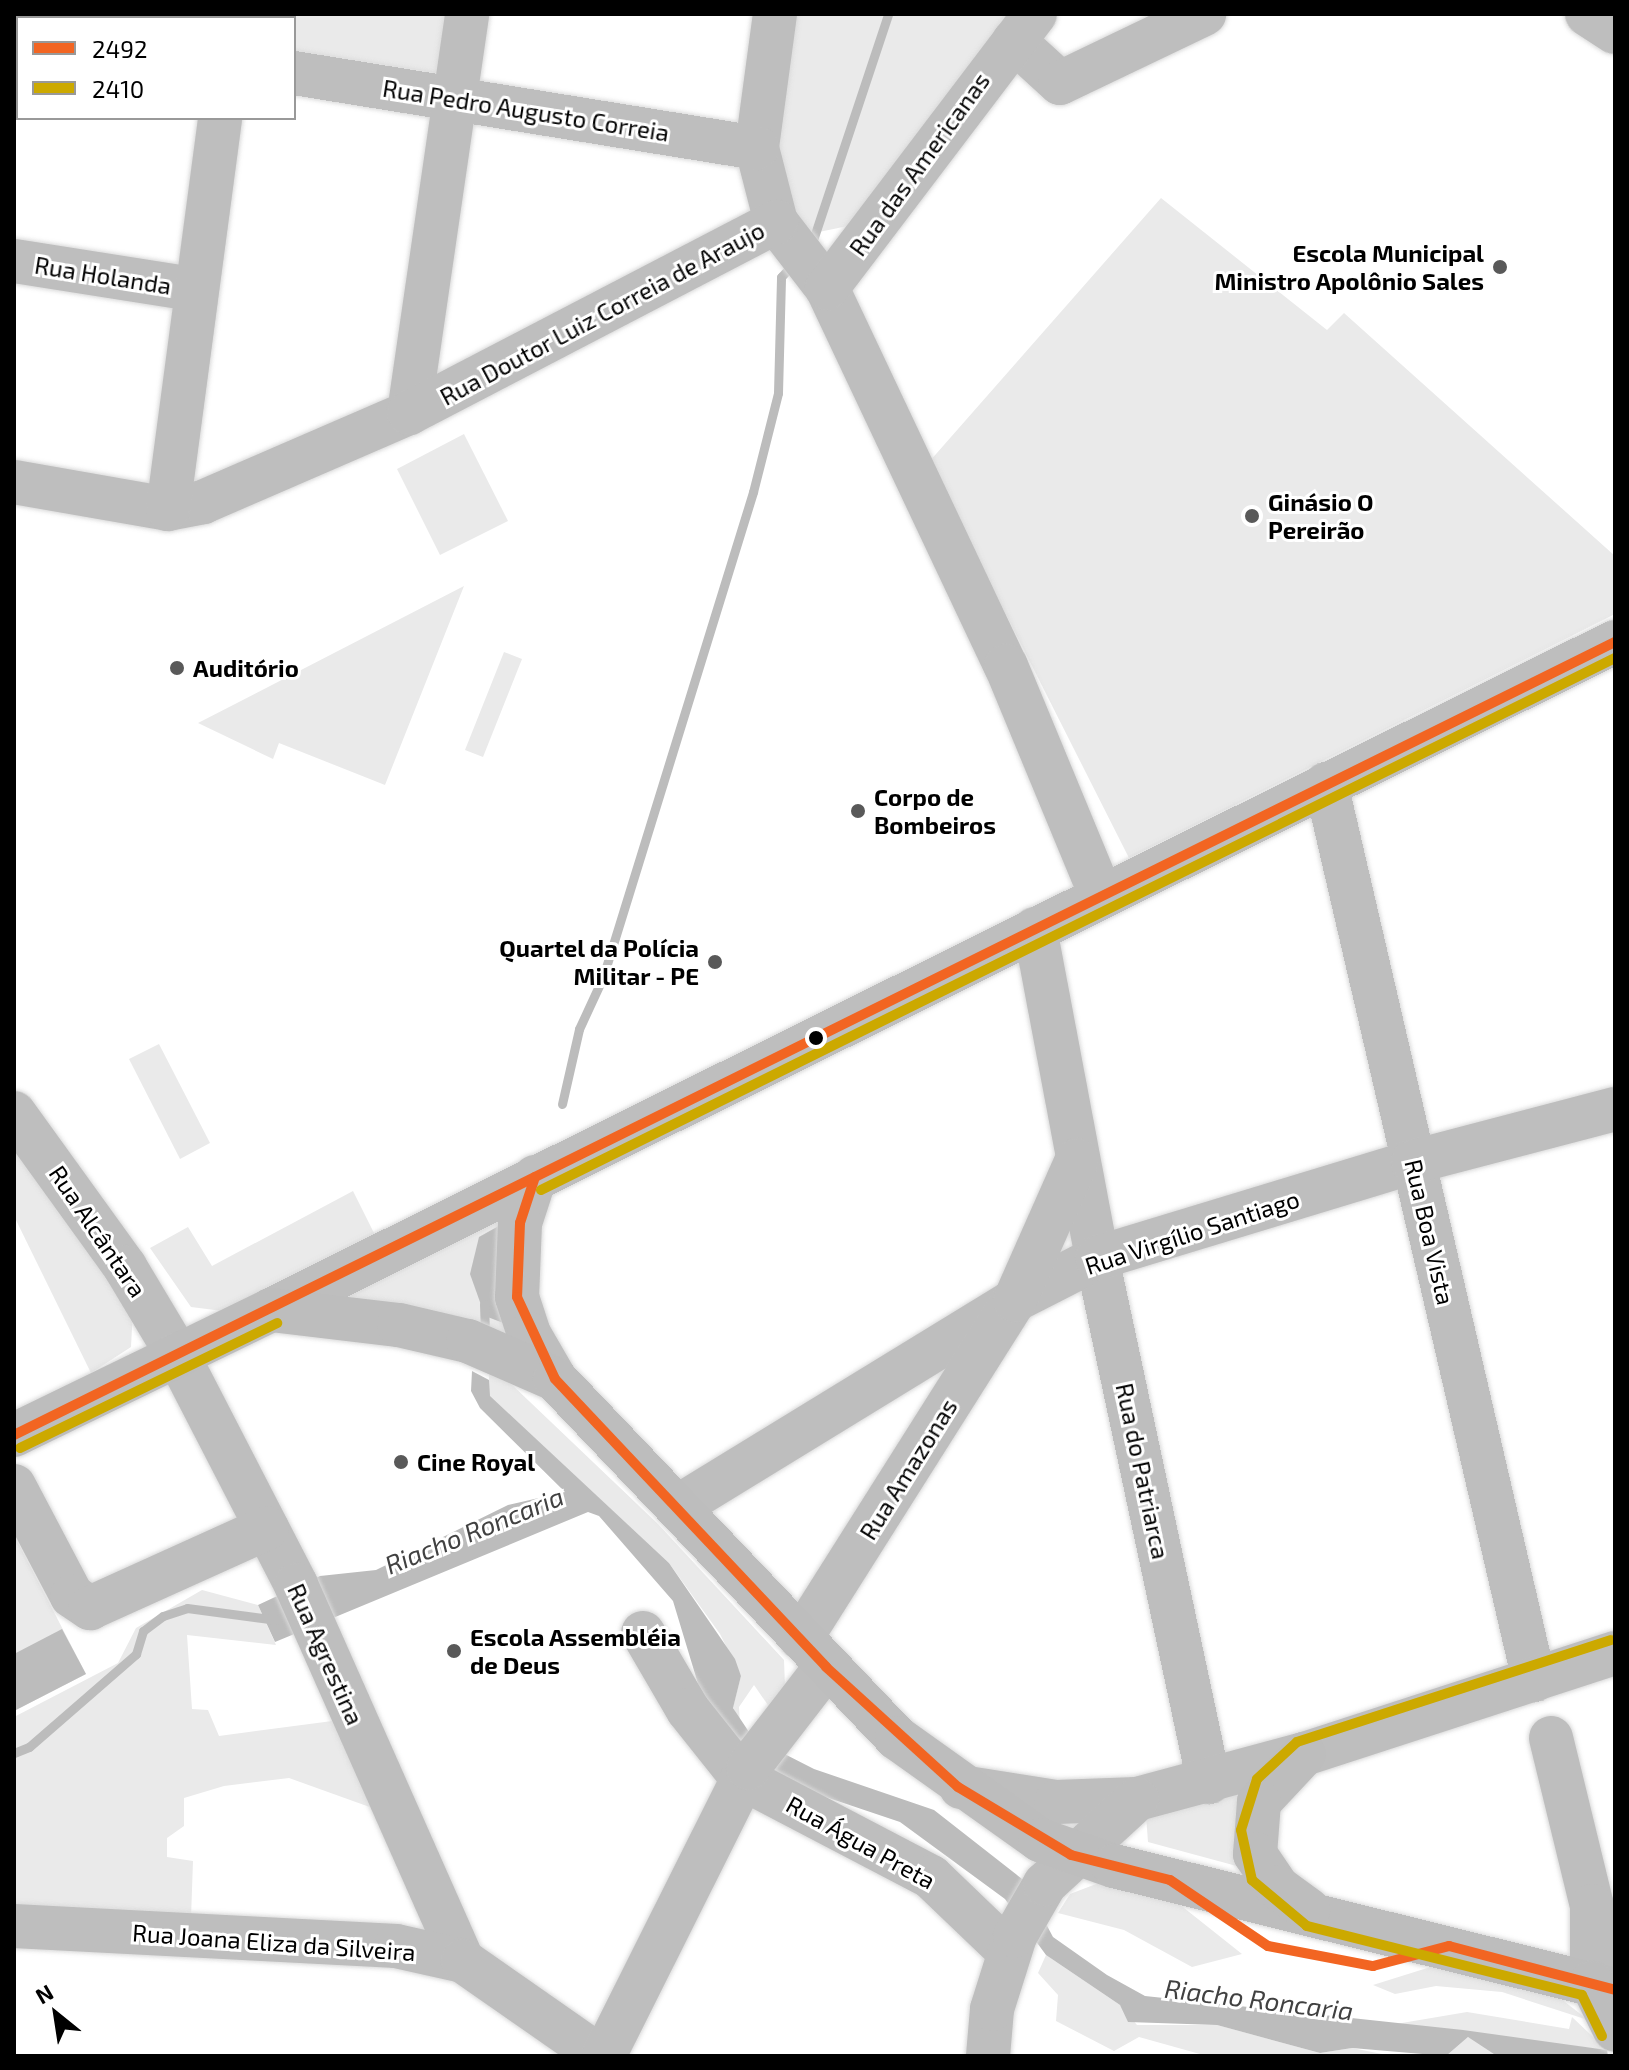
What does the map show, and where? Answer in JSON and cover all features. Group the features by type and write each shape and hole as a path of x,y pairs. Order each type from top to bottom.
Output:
{"main road":[{"path":"14,1435 271,1310 399,1325 480,1345 555,1379 897,1738 1058,1869 1314,1914 1604,1986 1615,2030"},
{"path":"1304,1754 1259,1802 1255,1854 1277,1887 1314,1914"}],"street":[{"name":"Rua Doutor Luiz Correia de Araujo","path":"409,413 467,14"},
{"name":"Rua Doutor Luiz Correia de Araujo","path":"14,482 168,509 203,502 409,413 781,229 757,148 775,14"},
{"path":"1587,14 1615,32"},
{"path":"1024,28 1060,83 1187,19"},
{"name":"Rua das Americanas","path":"822,282 1024,28"},
{"name":"Rua Pedro Augusto Correia","path":"296,73 757,148"},
{"path":"168,509 193,289 220,120"},
{"path":"781,229 822,282 1006,666 1101,895"},
{"name":"Rua Holanda","path":"14,261 193,289"},
{"path":"271,1310 1615,642"},
{"name":"Rua Boa Vista","path":"1326,784 1534,1680"},
{"name":"Rua do Patriarca","path":"1035,929 1077,1160 1209,1782"},
{"name":"Rua Virgílio Santiago","path":"679,1506 1015,1300 1097,1258 1413,1162 1615,1109"},
{"name":"Rua Alcântara","path":"14,1113 116,1254 177,1354"},
{"path":"1015,1300 1077,1160"},
{"path":"535,1177 520,1223 517,1297 529,1334 555,1379"},
{"name":"Rua Amazonas","path":"602,2056 754,1762 1015,1300"},
{"name":"Rua Agrestina","path":"177,1354 296,1585 463,1961"},
{"path":"14,1486 72,1596 90,1608 267,1528"},
{"path":"643,1633 688,1710 754,1762"},
{"path":"958,1787 1056,1802 1137,1799 1304,1754 1615,1653"},
{"path":"1551,1738 1592,1906 1604,1986"},
{"name":"Rua Água Preta","path":"754,1762 931,1877 1011,1943"},
{"path":"988,2056 1011,1943 1058,1869 1137,1799"},
{"name":"Rua Joana Eliza da Silveira","path":"14,1926 396,1946 463,1961 602,2056"}],"shaded area":[{"path":"249,14 457,14 447,75 296,51 296,16"},
{"path":"790,14 1023,14 848,226 814,233 794,219 770,139"},
{"path":"1161,198 1327,330 1344,313 1615,556 1615,614 1129,858 929,462"},
{"path":"464,434 508,521 440,555 397,469"},
{"path":"464,586 385,785 279,743 273,759 198,723"},
{"path":"504,652 522,659 483,757 465,750"},
{"path":"159,1044 210,1143 180,1159 129,1059"},
{"path":"14,1134 133,1308 131,1347 91,1373 14,1216"},
{"path":"353,1191 375,1235 223,1311 191,1307 150,1248 188,1227 212,1266"},
{"path":"514,1208 521,1339 343,1295"},
{"path":"489,1363 658,1524 784,1660 785,1686 770,1708 754,1685 739,1707 740,1724 733,1707 741,1676 720,1634 669,1563 489,1396"},
{"path":"14,1535 86,1674 14,1711"},
{"path":"202,1590 258,1605 276,1645 187,1635 192,1709 208,1710 219,1736 340,1720 378,1810 289,1778 224,1786 184,1798 184,1826 167,1838 167,1857 193,1861 191,1918 14,1912 14,1717 118,1663 136,1628"},
{"path":"1241,1784 1244,1868 1148,1842 1146,1815"},
{"path":"1104,1881 1174,1900 1242,1954 1192,1967 1124,1930 1058,1913 1070,1894"},
{"path":"1046,1955 1120,2005 1137,2025 1217,2025 1320,2053 1352,2048 1392,2056 1207,2056 1139,2037 1114,2051 1056,2021 1058,1995 1038,1973"},
{"path":"1440,1964 1541,1983 1588,2020 1502,1992 1436,1986 1395,1994 1373,1985"},
{"path":"1467,2012 1569,2029 1572,2017 1607,2050 1390,2025"},
{"path":"1468,2037 1487,2044 1497,2056 1446,2056"}],"water":[{"path":"504,1223 506,1324 485,1316 470,1274 479,1237"},
{"path":"472,1371 489,1380 490,1396 669,1563 735,1659 741,1676 733,1708 753,1738 814,1769 934,1810 1022,1879 1053,1937 1107,1975 1145,1996 1463,2030 1607,2050 1608,2056 1497,2056 1468,2037 1446,2056 1352,2048 1320,2053 1217,2025 1128,2022 1120,2005 1046,1955 1005,1899 900,1822 784,1783 742,1755 702,1697 673,1601 599,1516 588,1512 275,1642 258,1605 320,1576 376,1570 508,1505 565,1492 480,1408 471,1391"},
{"path":"62,1629 86,1674 14,1711 14,1654"}],"waterway":[{"path":"811,246 888,14"},
{"path":"562,1104 579,1029 603,977 753,492 778,393 781,277 792,265"},
{"path":"484,1304 485,1337"},
{"name":"Riacho Roncaria","path":"14,1753 29,1747 136,1654 143,1631 163,1616 187,1608 277,1620"}],"transit line":[{"name":"2492","path":"14,1435 1615,642"},
{"name":"2410","path":"541,1190 1615,658"},
{"name":"2492","path":"535,1177 520,1223 517,1297 555,1379 826,1667 958,1787 1071,1855 1170,1880 1268,1946 1373,1966 1449,1946 1615,1990"},
{"name":"2410","path":"20,1448 277,1323"},
{"name":"2410","path":"1602,2036 1582,1995 1307,1926 1252,1880 1241,1830 1257,1779 1297,1742 1611,1640"}],"place":[{"name":"Escola Municipal Ministro Apolônio Sales","path":"1500,267"},
{"name":"Ginásio O Pereirão","path":"1252,516"},
{"name":"Auditório","path":"177,668"},
{"name":"Corpo de Bombeiros","path":"858,811"},
{"name":"Quartel da Polícia Militar - PE","path":"715,962"},
{"name":"Cine Royal","path":"401,1462"},
{"name":"Escola Assembléia de Deus","path":"454,1651"}]}
